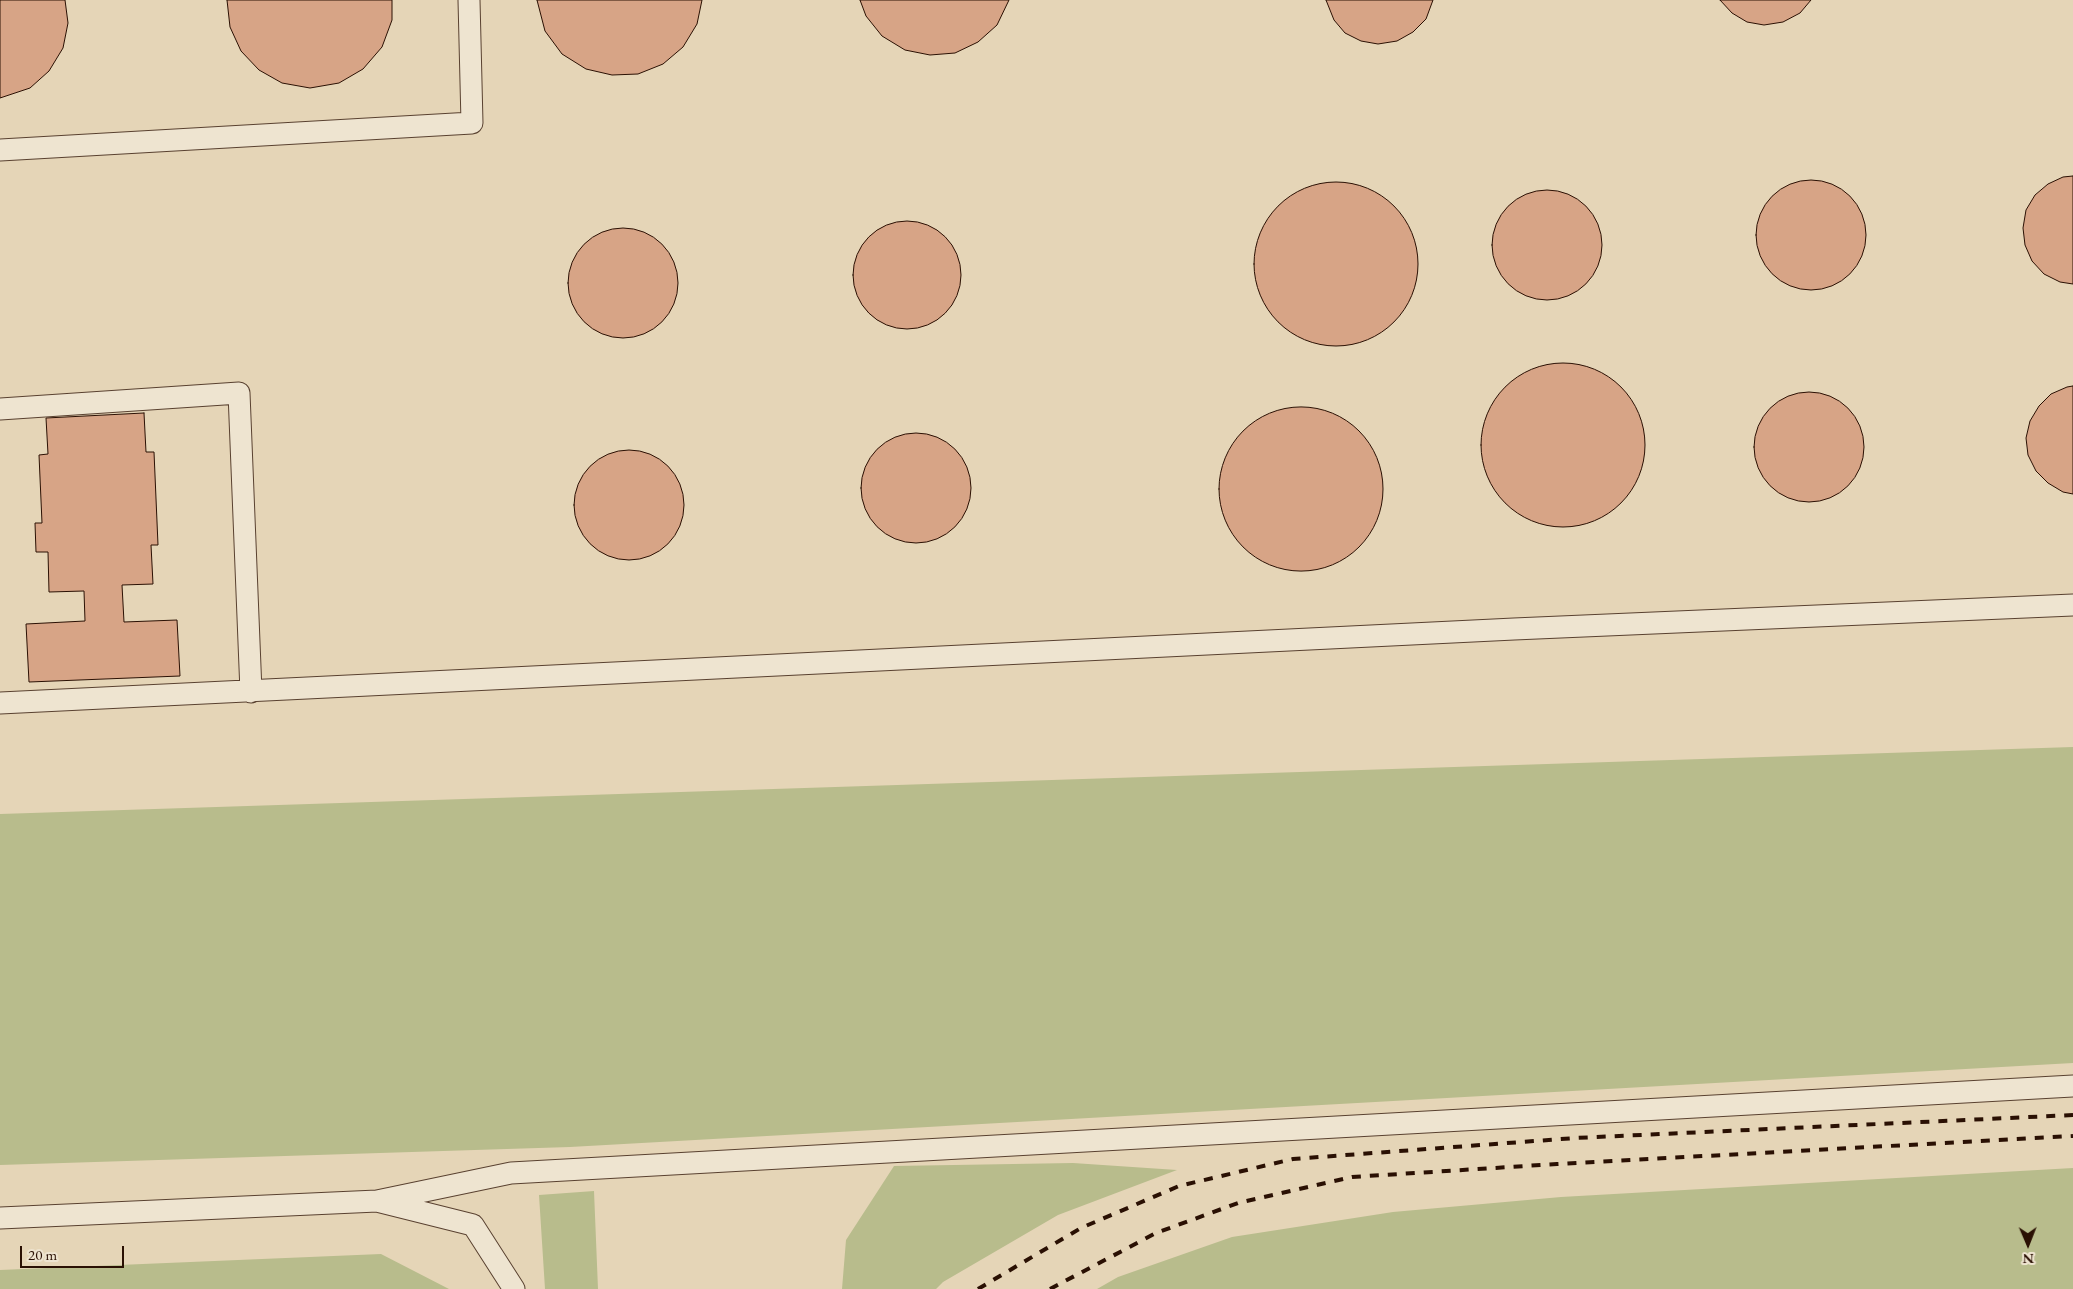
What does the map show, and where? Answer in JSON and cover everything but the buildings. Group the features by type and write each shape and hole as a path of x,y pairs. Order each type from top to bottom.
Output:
{"lane":[{"path":"0,150 472,123 469,0"},
{"path":"0,409 239,393 251,692"},
{"path":"0,703 1514,629 2073,605"},
{"path":"0,1218 378,1201 511,1173 2073,1086"},
{"path":"378,1201 473,1224 514,1289"}],"green space":[{"path":"2073,747 2073,1063 570,1147 0,1165 0,814"},
{"path":"1073,1163 1177,1170 1058,1215 943,1282 936,1289 842,1289 846,1240 894,1166"},
{"path":"2073,1168 2073,1289 1097,1289 1118,1277 1232,1237 1393,1212 1561,1197"},
{"path":"594,1191 598,1289 545,1289 539,1195"},
{"path":"381,1254 449,1289 0,1289 0,1270"}],"railway":[{"path":"978,1289 1081,1228 1179,1186 1293,1159 1575,1138 2073,1115"},
{"path":"1050,1289 1156,1233 1238,1203 1352,1177 2073,1136"}]}
